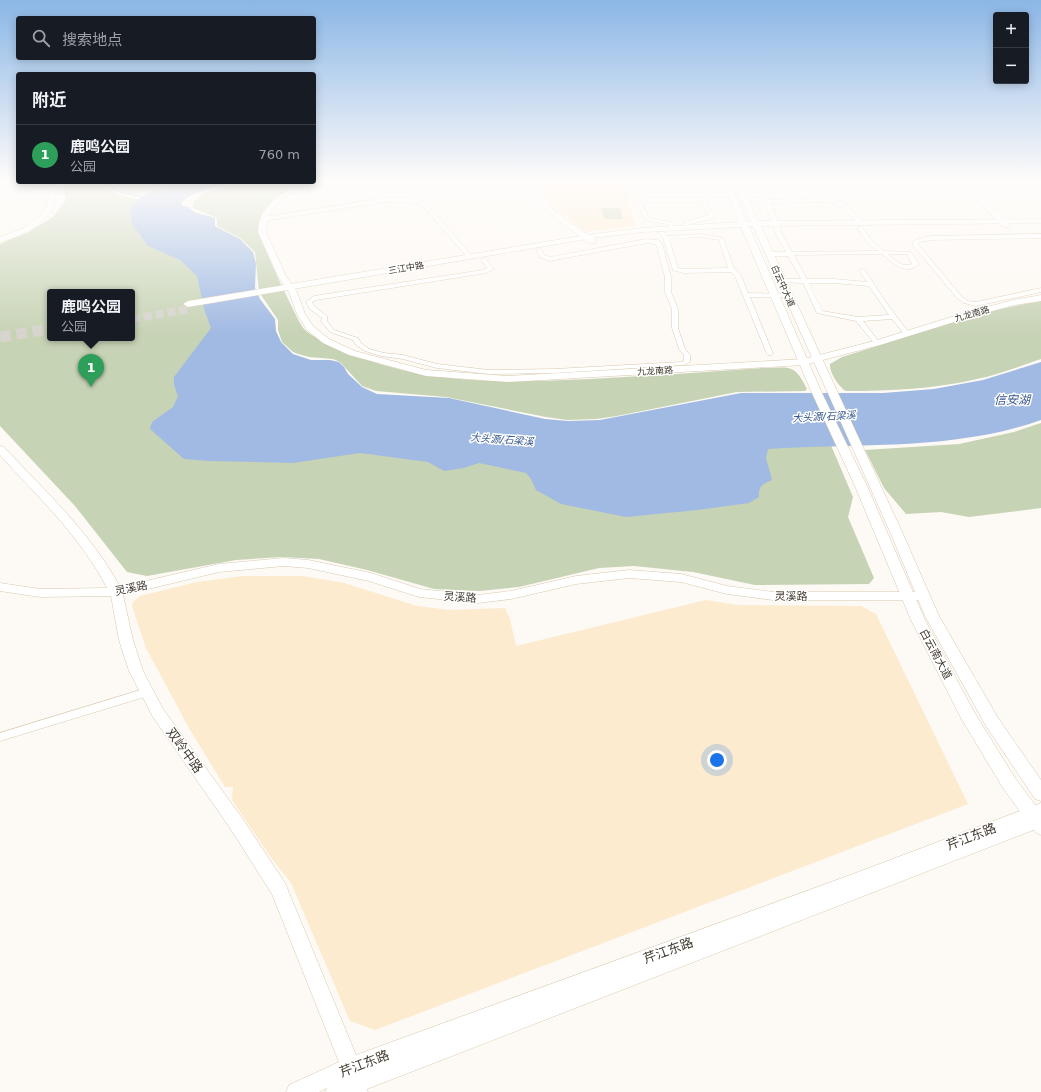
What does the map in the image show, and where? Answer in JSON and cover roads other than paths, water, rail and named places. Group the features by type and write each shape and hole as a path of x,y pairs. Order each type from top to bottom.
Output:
{"main road":[{"name":"三江中路","path":"291,290 470,257 631,232"},
{"name":"三江中路","path":"189,307 484,260 589,239 695,232"},
{"name":"白云中大道","path":"747,232 816,391 860,470"},
{"name":"白云中大道","path":"759,232 831,392 860,470"},
{"name":"白云南大道","path":"860,470 924,596 932,616 992,722 1041,794"},
{"name":"白云南大道","path":"860,470 918,620 967,714 1009,783 1038,818"}],"street":[{"path":"0,240 17,232"},
{"name":"九龙南路","path":"262,232 282,276 291,290 301,314 310,328 326,341 352,353 387,363 426,372 472,377 508,379 619,370 804,362 877,343 997,307 1041,298"},
{"path":"448,232 470,257"},
{"path":"579,232 589,239"},
{"path":"779,232 805,280 819,312 858,319 893,317"},
{"path":"768,254 790,254 881,252 900,252 909,253 915,265 904,268 898,266 881,252 872,245 864,232"},
{"path":"732,270 689,271 675,269 664,235 719,238 732,270 738,274 770,354"},
{"path":"1041,236 931,238 917,241 915,244 959,297 966,302 976,304 1041,290"},
{"path":"484,260 491,269 484,272 314,298 309,302 312,308 325,317 324,321 332,331 356,339 358,344 367,350 383,355 403,357 436,366 489,372 619,370 682,364 687,362 687,355 682,349 675,328 675,309 668,292 668,277 660,244 656,241 647,241 549,259 542,256 539,250"},
{"path":"862,270 893,317 907,334"},
{"path":"781,281 805,280 871,284"},
{"path":"747,295 787,295"},
{"path":"858,319 877,343"},
{"name":"双岭中路","path":"0,449 67,521 103,567 116,592 130,656 158,713 236,823 279,889 355,1081"},
{"name":"灵溪路","path":"0,587 40,593 116,592 219,568 284,562 308,564 365,576 419,593 478,599 519,593 576,580 629,574 681,578 727,590 773,596 924,596"},
{"path":"0,737 147,692"},
{"name":"芹江东路","path":"335,1092 355,1081 1038,818"},
{"name":"芹江东路","path":"296,1092 355,1081"}],"water":[{"path":"138,232 226,232 240,239 253,252 256,264 255,288 260,299 275,319 276,331 281,342 293,354 311,360 330,360 339,362 348,374 362,387 377,394 449,398 545,419 568,421 600,420 741,393 883,393 934,389 983,380 1041,362 1041,420 1008,430 974,437 940,441 906,444 768,449 766,458 772,480 760,488 759,497 749,503 626,517 561,504 536,490 531,479 526,473 479,463 464,468 444,471 428,462 360,453 293,463 184,459 150,429 152,422 173,407 178,396 174,385 174,377 211,328 204,309 197,276 180,260 148,246"}],"tunnel":[{"path":"135,318 190,309"},
{"path":"0,337 47,329"}],"place":[{"name":"鹿鸣公园","path":"91,387"}],"water label":[{"name":"信安湖","path":"1012,400"},
{"name":"大头源/石梁溪","path":"824,416"},
{"name":"大头源/石梁溪","path":"502,439"}]}
